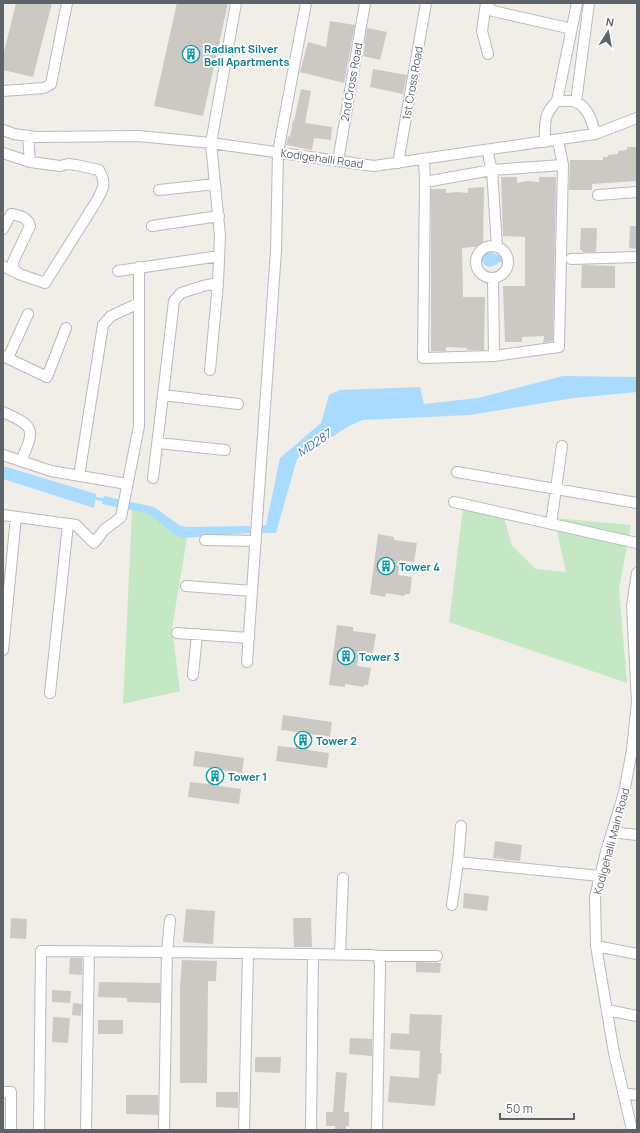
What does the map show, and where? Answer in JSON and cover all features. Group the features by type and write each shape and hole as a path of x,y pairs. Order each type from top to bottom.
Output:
{"street":[{"path":"3,91 44,88 51,84 67,3"},
{"path":"210,370 218,283 220,236 211,143 236,3"},
{"path":"247,662 276,251 278,152 306,3"},
{"name":"2nd Cross Road","path":"338,161 365,3"},
{"name":"1st Cross Road","path":"398,163 426,3"},
{"path":"486,3 493,11 572,29"},
{"path":"486,3 482,31 488,54"},
{"path":"546,142 545,126 547,112 557,101 577,3"},
{"path":"576,102 589,3"},
{"path":"557,101 576,102 586,110 592,120 595,134"},
{"name":"Kodigehalli Road","path":"3,130 14,134 28,136 138,136 211,143 374,166 595,134 637,118"},
{"path":"28,136 30,162"},
{"path":"424,159 423,358 494,356 559,347 563,165 558,140"},
{"path":"488,150 492,170 497,247"},
{"path":"3,153 30,162 60,166 68,164 99,170 104,179 103,189 96,202 45,283 18,274 3,266"},
{"path":"425,182 492,170 563,165"},
{"path":"159,190 215,184"},
{"path":"598,195 637,192"},
{"path":"3,229 11,214 19,214 29,222 30,226 13,262 14,269 18,274"},
{"path":"152,226 219,216"},
{"path":"487,247 497,247 506,254 508,265 507,270 498,278 493,279 483,276 479,272 476,262 482,249 487,247"},
{"path":"118,270 219,256"},
{"path":"571,259 637,257"},
{"path":"3,515 76,526 94,543 104,530 121,517 139,426 139,267"},
{"path":"493,279 494,356"},
{"path":"153,478 174,301 181,293 218,283"},
{"path":"79,476 103,325 111,316 139,303"},
{"path":"28,314 5,357 47,377 66,328"},
{"path":"163,395 238,404"},
{"path":"3,412 28,425 30,430 30,441 21,462"},
{"path":"158,443 225,450"},
{"path":"551,524 562,446"},
{"path":"3,455 51,471 79,476 126,488"},
{"path":"457,472 637,503"},
{"path":"454,502 637,543"},
{"path":"3,650 16,517"},
{"path":"50,694 68,524"},
{"path":"205,540 256,541"},
{"name":"Kodigehalli Main Road","path":"632,1130 614,1053 596,946 595,897 624,793 632,750 636,702 632,606 635,598 637,573"},
{"path":"186,586 252,591"},
{"path":"177,633 249,638"},
{"path":"193,674 197,634"},
{"path":"452,905 461,826"},
{"path":"612,832 637,835"},
{"path":"458,862 600,876"},
{"path":"340,954 343,878"},
{"path":"164,1130 167,952 170,920"},
{"path":"596,946 637,954"},
{"path":"39,1130 41,951 437,956"},
{"path":"86,1130 89,952"},
{"path":"244,1130 248,953"},
{"path":"311,1130 313,954"},
{"path":"378,956 380,966 378,1130"},
{"path":"607,1010 637,1016"},
{"path":"3,1092 11,1092 10,1130"},
{"path":"623,1093 637,1095"}],"green space":[{"path":"464,500 504,517 512,546 536,569 566,572 554,518 631,525 619,589 627,683 449,622"},
{"path":"132,510 149,514 174,535 187,538 172,628 180,691 123,704"}],"water":[{"path":"491,252 506,257 506,262 499,262 494,266 486,266 481,258 484,254"},
{"path":"563,376 637,377 637,392 574,398 470,415 363,420 349,426 297,459 276,533 260,533 260,525 266,525 280,458 321,423 329,395 340,390 420,387 424,404 478,398"},
{"path":"3,466 96,494 94,508 3,479"},
{"path":"104,496 154,507 179,525 187,527 250,526 250,533 184,538 174,535 149,514 102,504"}],"building":[{"path":"16,3 52,3 33,77 3,70 3,56"},
{"name":"Radiant Silver Bell Apartments","path":"177,3 228,3 203,116 154,106"},
{"path":"330,21 355,25 344,83 300,72 308,42 326,47"},
{"path":"367,28 387,32 380,60 363,56"},
{"path":"373,69 407,75 403,94 370,87"},
{"path":"301,89 311,91 305,123 332,127 331,140 314,138 312,150 286,145 288,136 290,137"},
{"path":"627,147 636,147 637,181 592,184 592,190 569,190 570,160 603,160 603,157 618,154 618,151 627,150"},
{"path":"501,177 517,177 517,183 527,181 539,182 539,177 556,177 553,341 543,343 544,336 522,337 522,342 505,342 503,286 525,286 525,237 503,236"},
{"path":"484,187 483,246 462,248 463,297 485,297 484,350 467,350 467,348 446,347 446,351 431,351 431,189 446,189 446,193 468,193 468,188"},
{"path":"630,226 637,226 637,249 629,248"},
{"path":"581,228 597,228 596,252 582,252 583,250 580,250"},
{"path":"582,265 615,266 615,288 581,288"},
{"name":"Tower 4","path":"378,534 394,537 394,540 417,543 414,562 400,560 398,575 412,577 410,594 405,594 404,596 386,593 385,597 370,594"},
{"name":"Tower 3","path":"337,625 353,627 353,631 376,634 373,653 359,651 357,666 371,668 368,685 364,685 364,687 345,684 345,687 329,685"},
{"name":"Tower 2","path":"283,715 332,722 330,737 310,734 308,750 329,753 327,768 276,761 278,746 296,748 298,732 281,730"},
{"name":"Tower 1","path":"195,751 244,758 242,773 222,770 219,786 241,789 239,804 188,797 190,782 208,784 210,768 193,766"},
{"path":"495,841 522,845 520,861 493,858"},
{"path":"464,893 489,896 487,911 463,908"},
{"path":"186,909 215,911 213,944 183,942"},
{"path":"11,918 27,919 26,939 10,938"},
{"path":"293,918 311,918 312,947 294,947"},
{"path":"70,958 82,958 82,975 69,974"},
{"path":"182,960 217,961 216,981 208,981 207,1083 180,1083 180,987"},
{"path":"416,962 441,963 440,973 416,972"},
{"path":"99,982 160,983 160,1003 127,1002 127,998 98,997"},
{"path":"52,990 71,991 70,1003 52,1002"},
{"path":"73,1003 82,1004 81,1016 72,1015"},
{"path":"410,1014 442,1015 440,1053 442,1053 441,1074 438,1074 435,1106 388,1102 390,1076 419,1078 420,1051 390,1049 391,1033 409,1034"},
{"path":"53,1017 70,1018 68,1043 52,1042"},
{"path":"98,1020 123,1020 123,1034 98,1034"},
{"path":"350,1038 372,1039 372,1056 349,1054"},
{"path":"255,1057 281,1057 280,1073 255,1072"},
{"path":"336,1072 347,1073 344,1112 349,1112 349,1126 346,1126 346,1130 335,1130 335,1126 326,1126 326,1112 333,1112"},
{"path":"216,1092 238,1092 238,1108 216,1107"},
{"path":"126,1095 158,1095 158,1115 126,1114"}],"waterway":[{"name":"MD287","path":"93,498 105,500"}],"place":[{"name":"Radiant Silver Bell Apartments","path":"191,54"},
{"name":"Tower 4","path":"386,566"},
{"name":"Tower 3","path":"346,656"},
{"name":"Tower 2","path":"303,740"},
{"name":"Tower 1","path":"215,776"}]}
